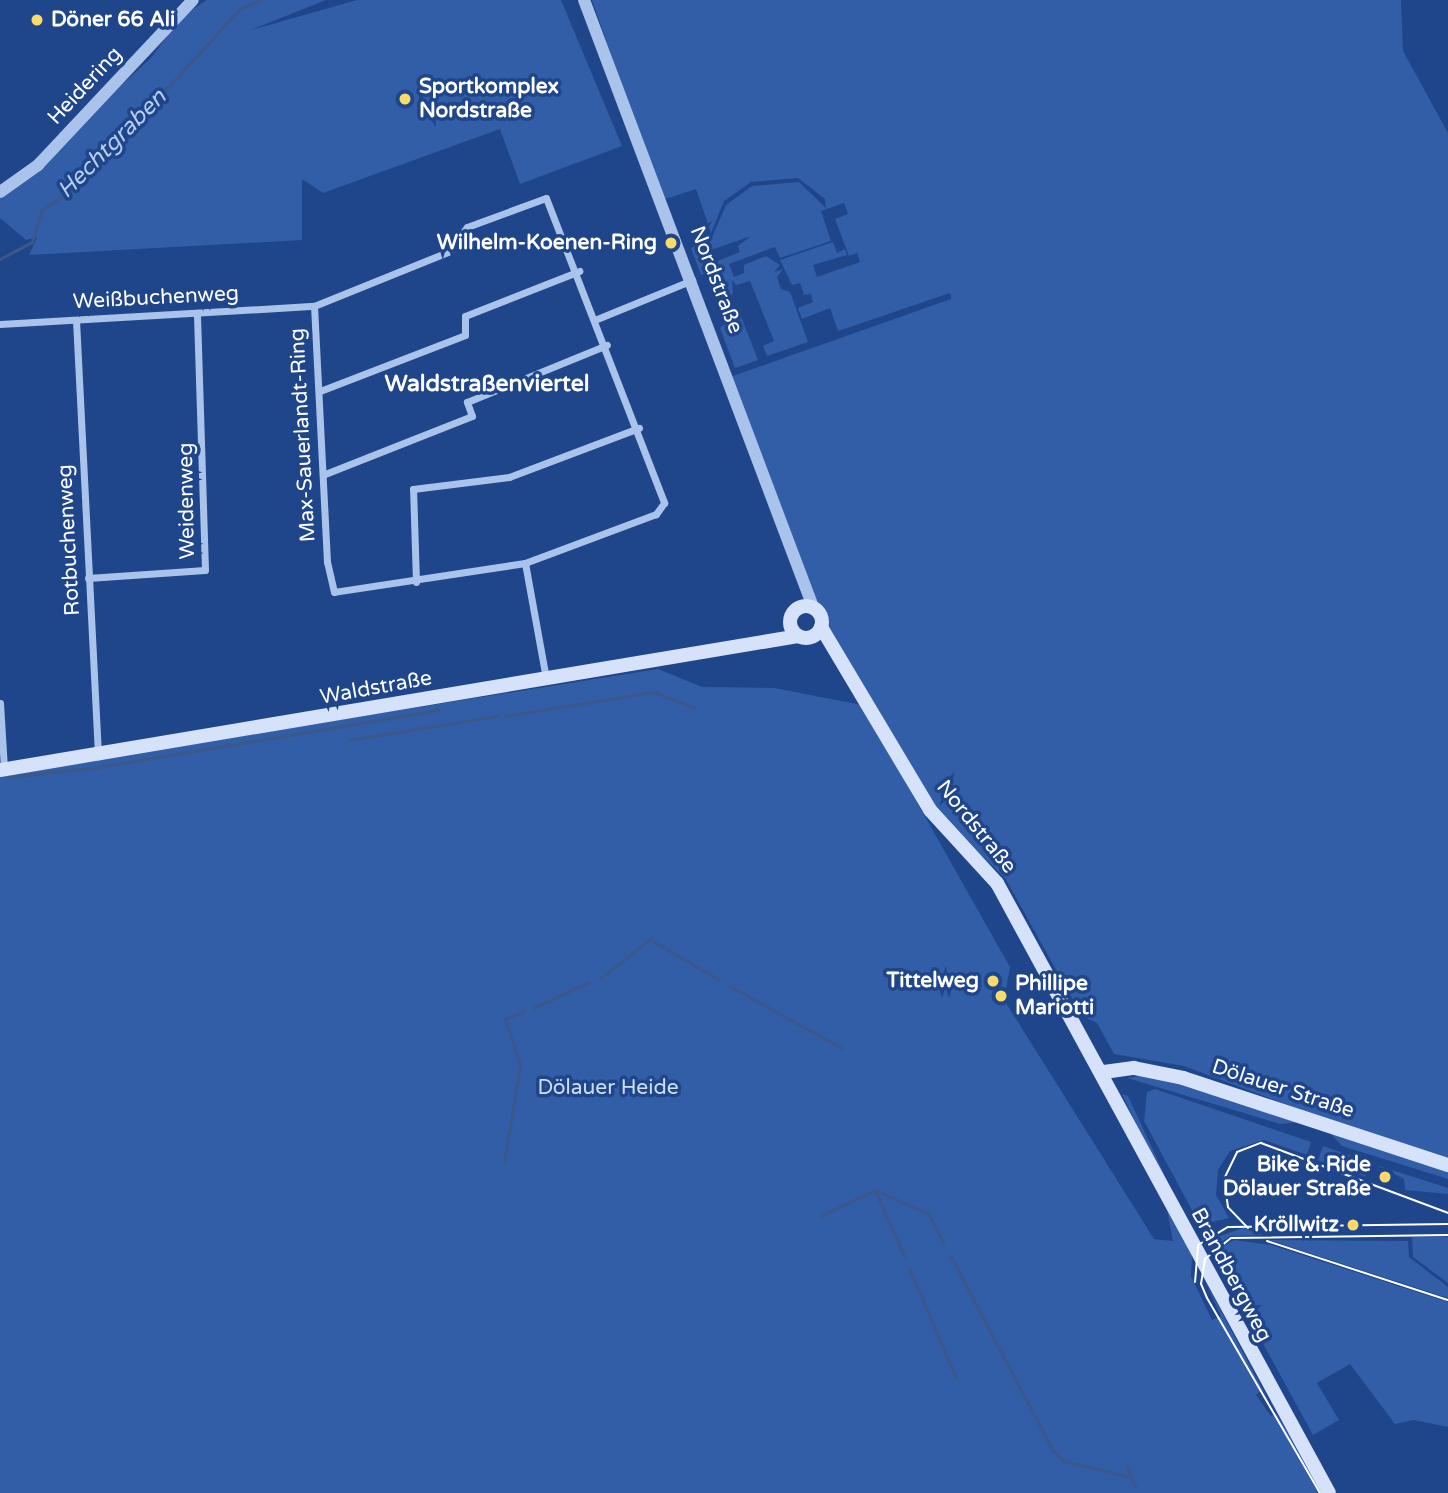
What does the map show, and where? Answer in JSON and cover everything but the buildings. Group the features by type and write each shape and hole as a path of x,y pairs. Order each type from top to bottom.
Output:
{"main road":[{"path":"806,631 807,607"},
{"name":"Nordstraße","path":"807,607 806,631 834,647 932,813 997,883 1104,1072"},
{"name":"Waldstraße","path":"2,770 98,758 759,645 806,631"},
{"name":"Dölauer Straße","path":"1104,1072 1134,1068 1182,1078 1448,1165"},
{"name":"Brandbergweg","path":"1104,1072 1329,1493"}],"street":[{"name":"Heidering","path":"0,192 38,165 193,0"},
{"name":"Nordstraße","path":"584,0 806,576 807,607"},
{"name":"Max-Sauerlandt-Ring","path":"546,198 579,271 663,491 656,514 525,562 416,582 334,592 314,306 450,251 467,228 546,198"},
{"path":"320,391 465,335 466,316 579,271"},
{"path":"597,318 693,280"},
{"name":"Weißbuchenweg","path":"0,324 314,306"},
{"name":"Weidenweg","path":"88,578 205,570 197,313"},
{"name":"Rotbuchenweg","path":"76,320 98,758"},
{"path":"325,474 472,416 467,402 607,345"},
{"path":"416,582 413,489 509,477 639,428"},
{"path":"525,562 547,680"},
{"path":"0,703 2,770"}],"green space":[{"path":"207,0 326,0 251,30 357,0 561,0 622,146 520,184 500,129 323,193 302,179 302,240 29,255 37,237 26,240 0,218 0,196 152,57 181,17"},
{"path":"592,0 1401,0 1403,51 1448,133 1448,1165 1184,1066 1114,1054 1097,1023 1082,1016 1005,878 938,814 828,633 730,377 951,299 950,293 838,331 830,308 802,319 798,308 813,302 811,294 804,295 800,283 792,285 780,260 833,242 837,253 845,249 847,255 813,265 817,277 860,262 857,253 849,256 835,219 848,214 844,203 821,211 831,241 780,258 775,247 729,264 734,277 744,273 744,265 766,256 780,265 774,272 783,269 777,277 781,289 790,292 808,342 767,356 763,346 774,341 750,281 736,285 732,280 733,294 718,299 725,280 716,269 701,275 691,248 712,237 726,205 752,186 799,182 826,208 825,199 798,178 751,182 724,201 711,233 696,189 662,200","holes":["751,236 738,246 740,252 715,262 711,250"]},
{"path":"739,311 758,360 735,368 720,328"},
{"name":"Dölauer Heide","path":"658,669 702,687 774,688 862,705 1010,967 1004,1000 1154,1239 1173,1241 1167,1210 1192,1256 1191,1276 1212,1320 1221,1316 1204,1279 1271,1405 1262,1390 1256,1395 1271,1416 1276,1413 1324,1493 0,1493 0,774"},
{"path":"1147,1075 1172,1080 1300,1122 1280,1124 1127,1078"},
{"path":"1155,1089 1311,1142 1307,1155 1264,1140 1230,1151 1218,1170 1216,1195 1229,1218 1200,1225 1144,1121 1147,1092"},
{"path":"1122,1094 1128,1096 1197,1245 1150,1154"},
{"path":"1329,1132 1448,1171 1448,1179 1342,1146"},
{"path":"1323,1146 1370,1162 1365,1176 1318,1160"},
{"path":"1376,1165 1448,1188 1448,1194 1405,1190 1404,1179"},
{"path":"1243,1228 1262,1235 1230,1236 1211,1249 1206,1241"},
{"path":"1412,1237 1448,1237 1448,1283 1413,1257"},
{"path":"1234,1240 1271,1245 1448,1302 1448,1427 1414,1420 1395,1424 1350,1364 1317,1383 1339,1420 1313,1435 1213,1252"},
{"path":"1269,1240 1408,1241 1409,1257 1448,1287 1448,1298"}],"waterway":[{"name":"Hechtgraben","path":"0,259 32,242 42,210 69,192 81,168 117,143 240,9 261,0"},
{"path":"504,716 654,692 694,707"},
{"path":"104,766 439,710"},
{"path":"349,740 498,716"},
{"path":"9,777 99,767"},
{"path":"601,978 650,939 718,979"},
{"path":"534,1008 589,982"},
{"path":"730,986 842,1048"},
{"path":"504,1162 520,1065 505,1019 524,1011"},
{"path":"875,1190 905,1257"},
{"path":"821,1216 875,1190 929,1214 944,1243"},
{"path":"951,1256 1053,1450 1064,1461 1131,1477 1136,1487"},
{"path":"910,1269 956,1377"},
{"path":"1127,1467 1131,1477"}],"tram line":[{"path":"1248,1228 1228,1207 1224,1179 1237,1152 1261,1143 1448,1213"},
{"path":"1195,1282 1198,1245 1228,1227 1448,1224"},
{"path":"1320,1493 1207,1298 1201,1284 1205,1259 1231,1238 1448,1235"},
{"path":"1267,1241 1448,1300"}],"place":[{"name":"Döner 66 Ali","path":"37,20"},
{"name":"Sportkomplex Nordstraße","path":"405,99"},
{"name":"Wilhelm-Koenen-Ring","path":"671,243"},
{"name":"Tittelweg","path":"993,981"},
{"name":"Phillipe Mariotti","path":"1001,996"},
{"name":"Bike & Ride Dölauer Straße","path":"1385,1177"},
{"name":"Kröllwitz","path":"1353,1225"}],"district":[{"name":"Waldstraßenviertel","path":"487,384"}]}
